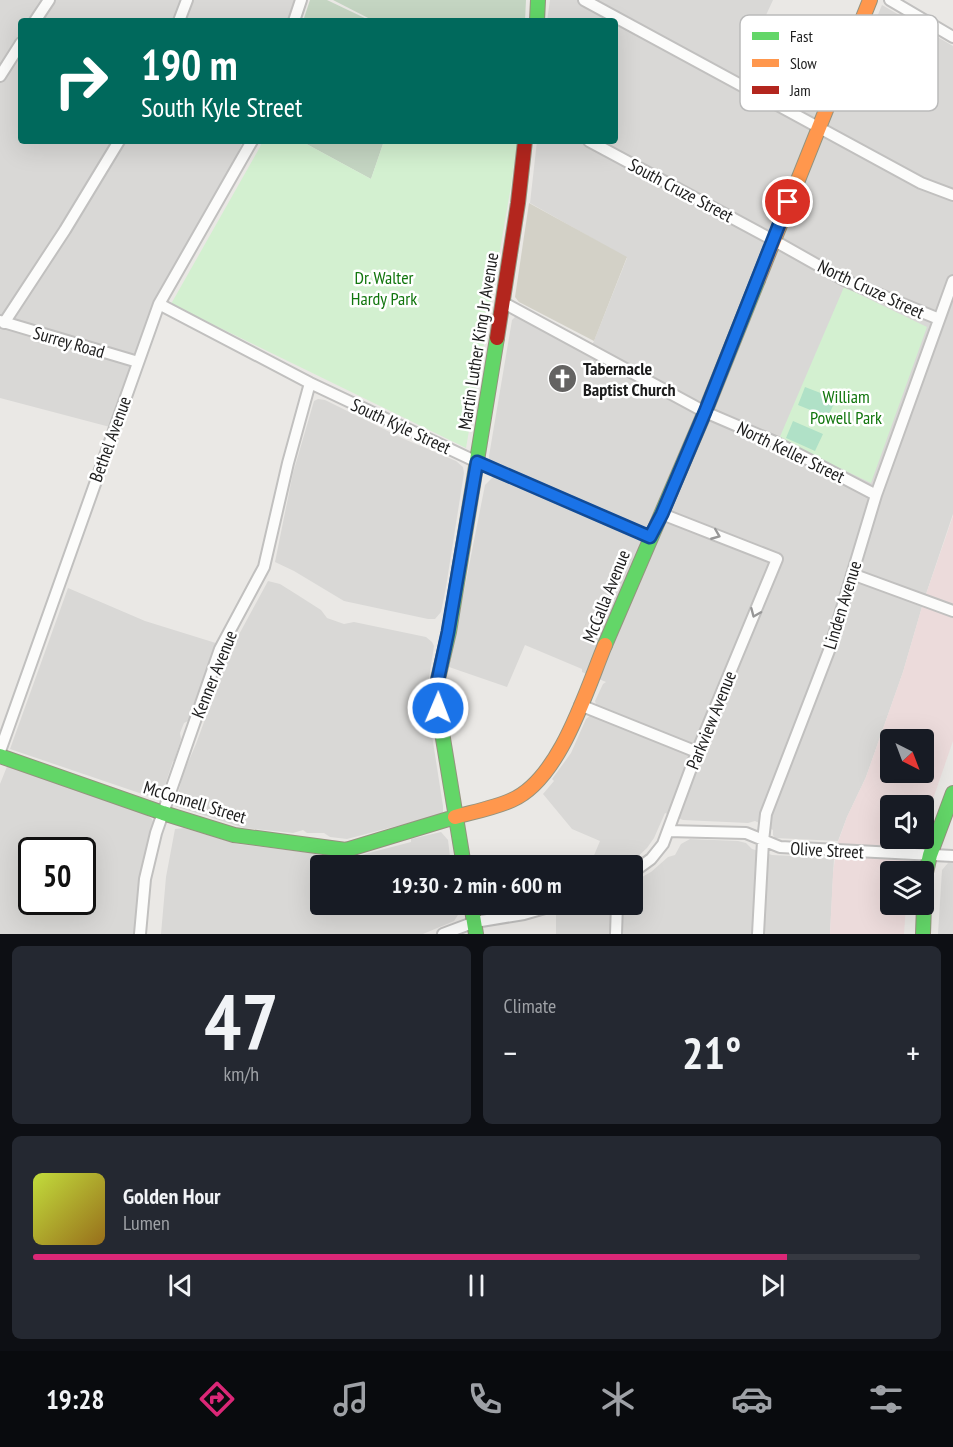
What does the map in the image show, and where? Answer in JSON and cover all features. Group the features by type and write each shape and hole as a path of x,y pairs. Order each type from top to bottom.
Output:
{"street":[{"path":"37,18 49,0"},
{"path":"180,18 187,0"},
{"path":"295,18 301,0"},
{"path":"537,18 538,0"},
{"path":"584,0 617,18"},
{"name":"McCalla Avenue","path":"864,15 870,0"},
{"path":"890,0 916,15"},
{"path":"618,19 740,85"},
{"path":"938,28 953,37"},
{"path":"0,76 18,48"},
{"path":"787,111 921,183 953,195"},
{"name":"McCalla Avenue","path":"454,819 499,805 526,792 555,760 705,412 825,111"},
{"path":"2,322 65,230 117,144"},
{"name":"Bethel Avenue","path":"0,751 159,304 250,144"},
{"name":"Martin Luther King Jr Avenue","path":"462,855 454,819 438,708 438,679 477,462 518,203 525,144"},
{"name":"South Cruze Street","path":"595,144 773,240"},
{"name":"North Cruze Street","path":"773,240 844,280 939,319"},
{"name":"Linden Avenue","path":"758,934 764,820 768,806 830,648 876,495 953,281"},
{"name":"North Keller Street","path":"502,302 705,412 775,442 876,495"},
{"name":"South Kyle Street","path":"159,304 310,383 477,462 650,537"},
{"name":"Surrey Road","path":"2,322 138,362"},
{"name":"Kenner Avenue","path":"140,934 145,879 163,813 220,649 264,567 288,463 310,383"},
{"name":"Parkview Avenue","path":"643,864 658,852 669,831 697,752 777,559 662,514"},
{"path":"852,573 953,611"},
{"path":"580,705 697,752"},
{"name":"McConnell Street","path":"0,756 163,813 234,835 346,850 454,819"},
{"path":"923,934 925,877 930,855 953,793"},
{"name":"Olive Street","path":"669,831 746,832 780,848 953,856"},
{"path":"443,934 520,915"},
{"path":"616,934 617,915"}],"shaded area":[{"path":"0,0 296,0 290,18 18,18 18,144 242,144 138,349 110,427 0,398"},
{"path":"550,0 773,0 766,15 740,15 740,111 938,111 938,37 953,46 953,514 903,672 883,729 880,729 880,737 866,777 838,841 775,838 773,830 755,821 748,823 683,820 665,813 654,838 640,855 594,855 600,841 572,829 543,794 571,753 586,719 592,714 603,684 606,682 582,672 582,669 525,645 507,687 449,667 485,485 493,477 494,464 489,456 512,320 520,317 587,354 627,258 530,203 537,144 618,144 618,18 547,18"},
{"path":"882,5 899,15 878,15"},
{"path":"529,203 627,257 594,341 519,302 515,297"},
{"path":"325,400 404,439 456,461 463,467 464,473 446,587 441,612 435,619 344,601 275,562 293,473 314,401"},
{"path":"953,516 953,741 934,796 880,795 880,849 915,849 910,861 880,861 880,915 905,915 904,934 830,934 837,845 880,737 880,783 934,783 934,729 883,729 903,672 924,600"},
{"path":"268,581 280,584 296,594 321,610 327,618 344,624 354,622 426,637 432,642 434,646 429,678 428,710 443,806 443,812 439,815 347,839 330,837 324,833 307,833 303,830 293,833 244,828 175,806 183,774 230,651"},
{"path":"68,588 145,621 219,644 190,720 184,723 180,733 181,739 160,800 10,749"},
{"path":"8,764 145,811 145,814 152,819 154,824 138,934 0,934 0,784"},
{"path":"184,828 237,844 326,855 310,855 310,915 458,915 454,921 423,934 161,934 166,877 175,829"},
{"path":"441,832 448,840 450,855 361,855"},
{"path":"690,839 738,841 746,843 752,849 772,855 834,858 830,934 556,934 556,915 643,915 643,876 668,857 675,855 681,844"},
{"path":"948,863 953,863 953,934 938,934 942,870"}],"green space":[{"path":"310,0 327,0 365,18 304,18"},
{"path":"333,0 526,0 525,18 368,18"},
{"name":"Dr. Walter Hardy Park","path":"261,144 307,144 371,179 383,144 517,144 466,448 171,304"},
{"path":"307,144 383,144 371,179"},
{"name":"William Powell Park","path":"844,287 927,327 871,483 779,439"},
{"path":"805,387 836,399 828,417 798,405"},
{"path":"793,421 823,434 815,451 786,438"}],"traffic: fast":[{"path":"537,18 538,0"},
{"path":"605,645 705,412 758,280"},
{"path":"462,855 438,708 438,679 449,632 497,338"},
{"path":"0,756 163,813 234,835 346,850 455,817"},
{"path":"923,934 925,877 930,855 953,793"},
{"path":"473,915 476,934"}],"traffic: slow":[{"path":"864,15 870,0"},
{"path":"758,280 826,111"},
{"path":"455,817 512,800 529,789 544,773 558,754 580,709 605,645"}],"traffic: jam":[{"path":"497,338 525,144"}],"place":[{"name":"Tabernacle Baptist Church","path":"562,378"}],"route":[{"path":"438,708 438,679 477,462 650,537 705,412 788,202"}]}
